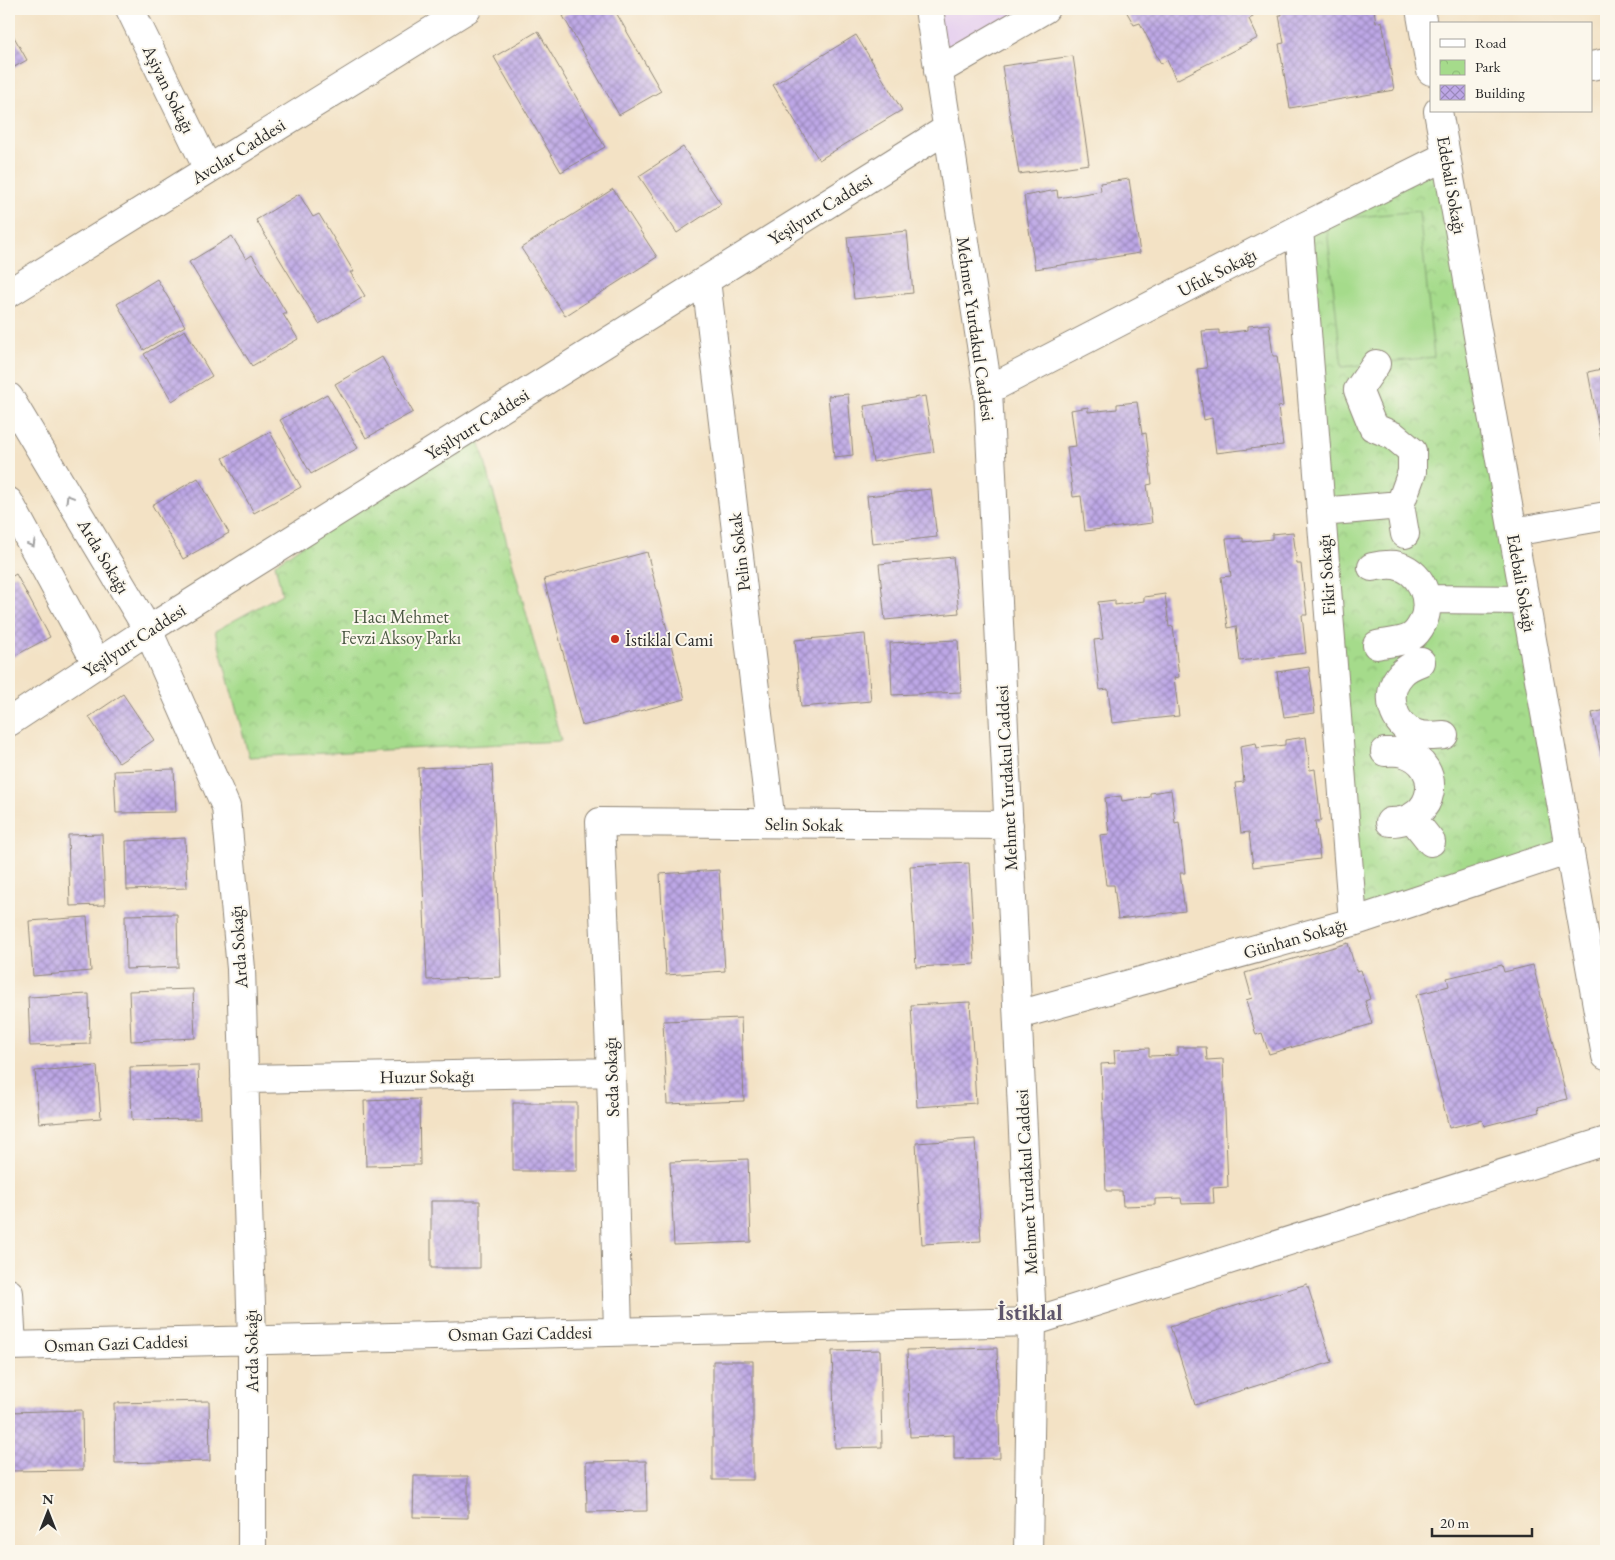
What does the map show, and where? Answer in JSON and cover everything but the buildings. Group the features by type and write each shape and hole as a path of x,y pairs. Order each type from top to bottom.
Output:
{"street":[{"name":"Aşiyan Sokağı","path":"130,9 208,169"},
{"name":"Avcılar Caddesi","path":"9,293 467,9"},
{"name":"Mehmet Yurdakul Caddesi","path":"930,9 988,390 1032,1322 1028,1551"},
{"path":"938,71 1045,9"},
{"path":"1420,9 1430,65"},
{"path":"1592,66 1606,64"},
{"name":"Edebali Sokağı","path":"1438,112 1606,1056"},
{"name":"Yeşilyurt Caddesi","path":"9,722 148,630 947,129"},
{"name":"Ufuk Sokağı","path":"988,390 1299,229 1446,156"},
{"name":"Fikir Sokağı","path":"1299,229 1353,922"},
{"name":"Pelin Sokak","path":"706,280 771,823"},
{"path":"1376,364 1358,390 1373,427 1394,436 1412,451 1412,472 1400,505 1405,534"},
{"name":"Arda Sokağı","path":"9,397 148,630 226,807 241,969 252,1339 252,1551"},
{"path":"9,502 97,664"},
{"path":"1321,512 1400,505"},
{"path":"1513,532 1606,516"},
{"path":"1372,567 1384,564 1397,565 1409,570 1418,579 1427,599 1426,616 1420,628 1424,654"},
{"path":"1427,599 1525,600"},
{"path":"1377,645 1424,654"},
{"path":"1401,746 1406,728 1397,719 1393,708 1391,697 1394,685 1400,675 1424,654"},
{"path":"1401,746 1428,736 1444,735"},
{"path":"1401,746 1423,766 1429,776 1430,788 1428,800 1422,810 1401,820 1431,842"},
{"name":"Selin Sokak","path":"600,822 1009,825"},
{"name":"Seda Sokağı","path":"600,822 611,1072 618,1331"},
{"name":"Günhan Sokağı","path":"1018,1015 1353,922 1570,850"},
{"name":"Huzur Sokağı","path":"244,1079 611,1072"},
{"name":"Osman Gazi Caddesi","path":"10,1346 1032,1322 1606,1141"},
{"path":"9,1293 10,1346"}],"shaded area":[{"path":"929,9 1045,9 938,71"}],"green space":[{"path":"1446,156 1570,850 1353,922 1299,229"},
{"path":"1419,211 1434,357 1342,367 1326,220"},
{"name":"Hacı Mehmet Fevzi Aksoy Parkı","path":"475,425 561,741 249,757 215,631 282,594 275,564"}],"place":[{"name":"İstiklal Cami","path":"615,639"}],"district":[{"name":"İstiklal","path":"1030,1312"}]}
